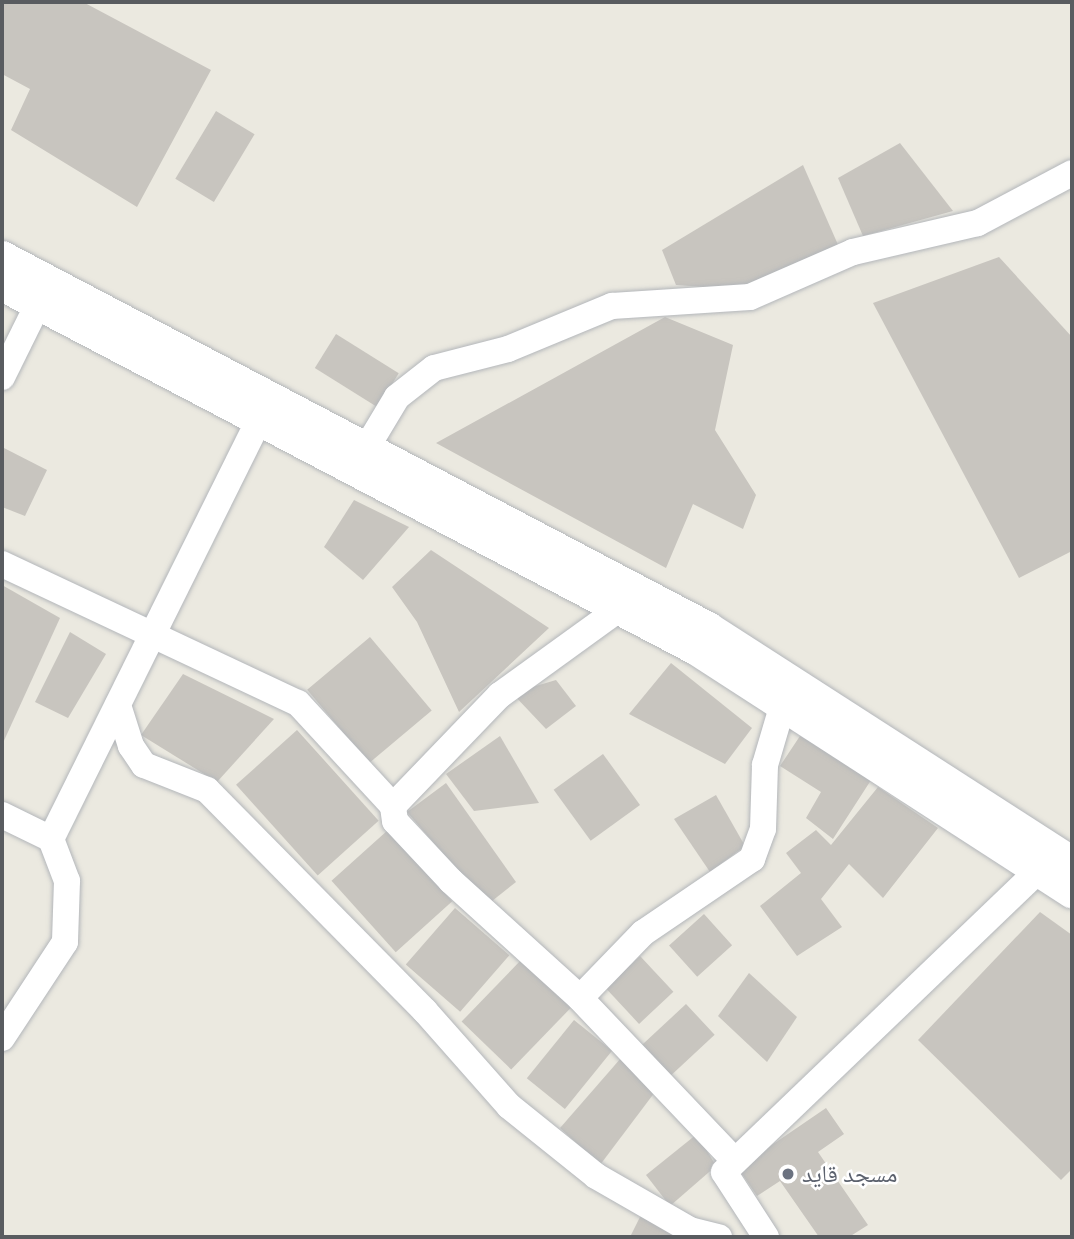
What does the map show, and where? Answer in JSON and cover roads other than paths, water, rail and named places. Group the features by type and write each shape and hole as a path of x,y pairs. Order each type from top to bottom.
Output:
{"street":[{"path":"367,447 397,397 434,368 508,349 612,306 750,297 853,252 978,223 1072,173"},
{"path":"2,257 708,628 1072,863"},
{"path":"2,285 619,609 783,704 1072,892"},
{"path":"2,377 38,304"},
{"path":"51,839 259,420"},
{"path":"2,564 151,638 298,703 393,806 395,821 451,881 580,998 736,1161"},
{"path":"393,806 500,695 619,609"},
{"path":"580,998 643,933 752,859 763,829 765,765 783,704"},
{"path":"118,705 131,746 144,765 207,790 425,1011 509,1106 596,1175 690,1230 719,1237"},
{"path":"2,815 51,839 67,881 65,942 2,1038"},
{"path":"756,1234 724,1172 1039,870"}],"place":[{"name":"مسجد قايد","path":"788,1174"}]}
